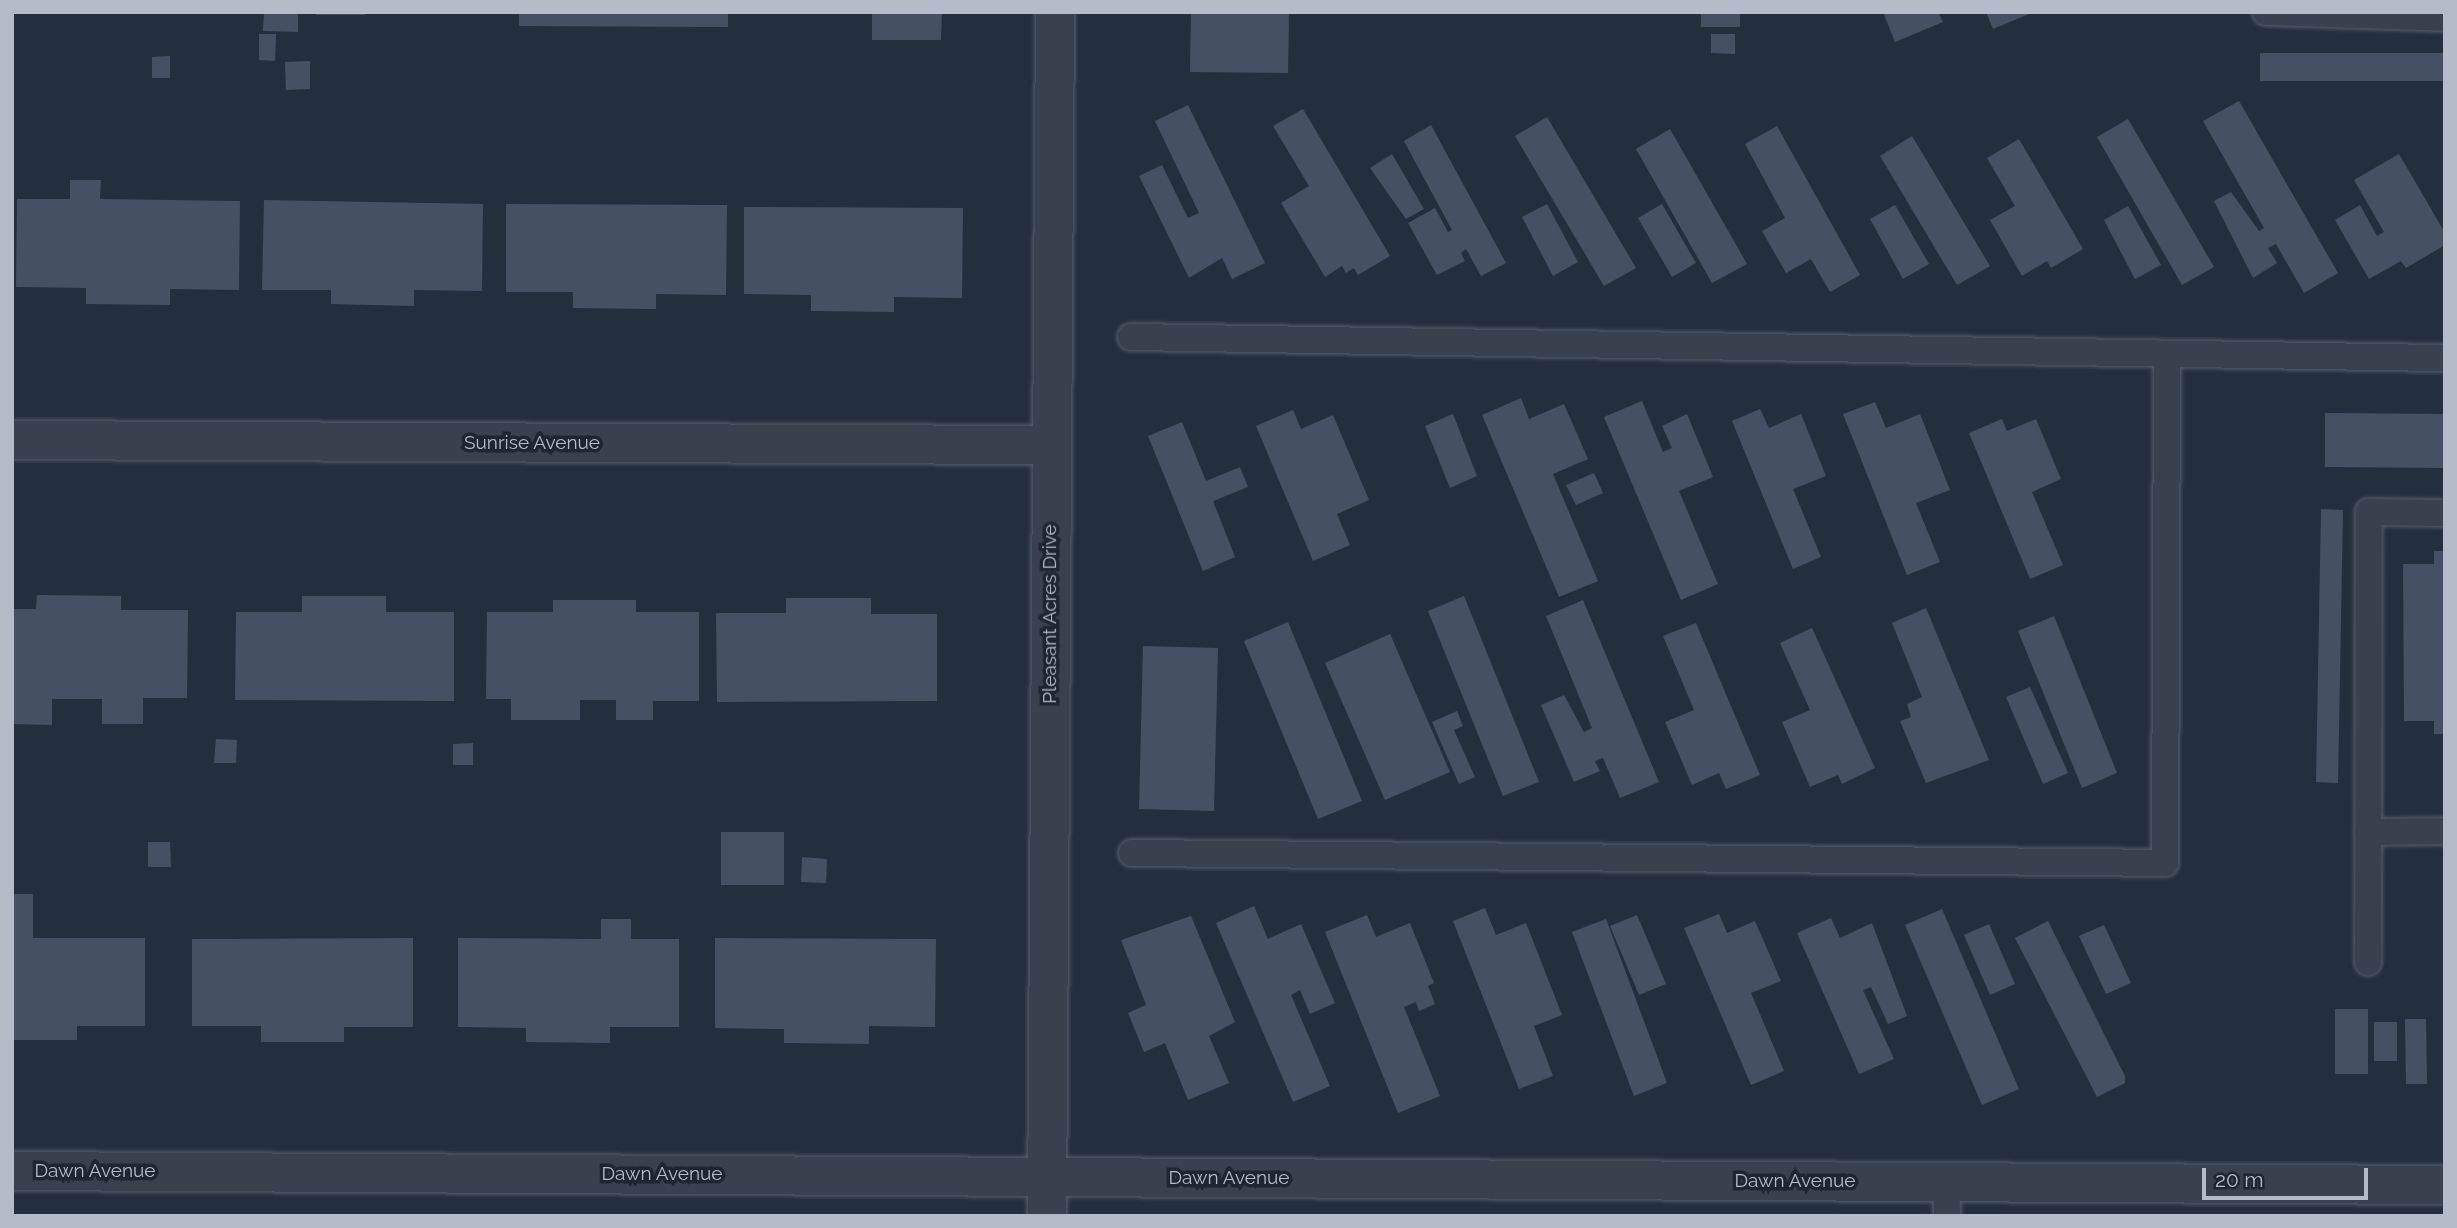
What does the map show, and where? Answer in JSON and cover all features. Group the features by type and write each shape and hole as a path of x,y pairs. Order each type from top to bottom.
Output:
{"street":[{"name":"Pleasant Acres Drive","path":"1047,1216 1055,12"},
{"name":"Sunrise Avenue","path":"12,440 1051,445"},
{"name":"Dawn Avenue","path":"12,1171 1048,1177 1947,1199 2445,1185"}],"lane":[{"path":"2266,12 2445,18"},
{"path":"1131,337 2167,356 2445,358"},
{"path":"1132,853 2165,863 2167,356"},
{"path":"2368,962 2369,512 2445,513"},
{"path":"2368,832 2445,831"}],"building":[{"path":"264,12 298,12 298,32 263,31"},
{"path":"316,12 365,12 365,15 316,15"},
{"path":"519,12 728,12 728,27 519,26"},
{"path":"872,12 942,12 941,40 872,40"},
{"path":"1191,12 1289,12 1288,73 1190,72"},
{"path":"1701,12 1740,12 1740,27 1701,27"},
{"path":"1883,12 1938,12 1943,22 1895,42"},
{"path":"1986,12 2034,12 1993,29"},
{"path":"259,34 276,34 275,61 259,60"},
{"path":"1711,34 1735,34 1735,54 1711,53"},
{"path":"2260,53 2445,53 2445,81 2260,81"},
{"path":"170,56 170,78 152,78 152,57"},
{"path":"310,61 310,89 286,90 285,62"},
{"path":"2239,101 2338,273 2304,293 2276,244 2268,248 2277,263 2253,278 2214,201 2231,192 2259,231 2264,228 2203,121"},
{"path":"1188,105 1265,263 1232,279 1222,258 1189,278 1139,176 1162,165 1188,218 1199,213 1155,121"},
{"path":"1303,109 1390,256 1358,275 1354,268 1346,273 1342,266 1325,277 1281,203 1309,186 1273,126"},
{"path":"1547,117 1636,268 1604,286 1515,136"},
{"path":"2128,119 2214,267 2182,285 2097,137"},
{"path":"1431,125 1506,263 1481,276 1466,249 1461,253 1465,261 1437,275 1408,223 1435,208 1448,232 1452,230 1404,141"},
{"path":"1777,126 1860,275 1830,292 1811,259 1786,273 1762,231 1785,218 1745,144"},
{"path":"1670,129 1747,264 1712,283 1636,149"},
{"path":"1912,136 1990,266 1957,285 1880,156"},
{"path":"2019,139 2083,249 2051,268 2047,261 2022,276 1990,220 2015,206 1987,158"},
{"path":"1392,154 1424,209 1406,219 1370,168"},
{"path":"2399,154 2445,233 2445,245 2406,268 2401,261 2369,279 2335,220 2360,205 2377,236 2384,232 2354,180"},
{"path":"70,180 101,180 100,199 240,201 239,290 170,289 170,305 86,304 86,288 16,287 17,199 70,199"},
{"path":"264,200 483,204 482,291 414,290 414,306 331,304 331,290 262,290"},
{"path":"506,204 727,205 726,295 656,294 656,309 573,308 573,292 506,292"},
{"path":"1547,204 1578,262 1553,276 1522,217"},
{"path":"1662,204 1696,263 1672,277 1638,218"},
{"path":"1895,205 1929,264 1903,279 1870,219"},
{"path":"2128,206 2161,265 2135,279 2104,220"},
{"path":"744,207 963,208 962,298 894,297 894,312 811,311 811,295 744,294"},
{"path":"1521,398 1529,419 1564,404 1588,459 1553,474 1598,581 1559,597 1482,415"},
{"path":"1642,401 1663,452 1672,448 1662,426 1687,414 1713,477 1679,491 1718,584 1681,600 1604,417"},
{"path":"1875,402 1886,428 1920,414 1950,490 1916,503 1940,562 1907,575 1843,414"},
{"path":"1760,409 1769,428 1801,414 1826,476 1793,489 1821,557 1793,569 1732,421"},
{"path":"1293,410 1301,429 1333,415 1369,500 1337,514 1350,545 1313,561 1256,426"},
{"path":"2325,413 2445,414 2445,468 2325,467"},
{"path":"1453,414 1477,476 1450,488 1425,426"},
{"path":"2002,419 2007,431 2036,419 2061,479 2032,492 2063,565 2030,579 1969,433"},
{"path":"1182,422 1206,481 1240,467 1248,487 1213,501 1235,557 1203,571 1148,436"},
{"path":"1594,473 1603,493 1576,505 1566,485"},
{"path":"2321,509 2343,510 2338,783 2316,782"},
{"path":"2434,551 2445,551 2445,734 2434,734 2434,721 2404,721 2403,564 2434,564"},
{"path":"37,595 121,596 121,610 188,610 187,698 143,698 143,724 102,724 102,699 52,699 52,725 12,724 12,609 36,609"},
{"path":"302,596 386,596 386,612 454,612 454,701 235,700 236,612 302,612"},
{"path":"1464,596 1539,782 1503,796 1428,611"},
{"path":"786,598 871,598 871,614 937,614 937,701 717,702 716,613 786,613"},
{"path":"553,600 636,600 636,612 699,612 699,701 653,701 653,720 616,720 616,700 580,700 580,720 511,720 511,699 486,699 487,612 553,612"},
{"path":"1583,600 1659,782 1620,798 1603,758 1595,761 1600,771 1574,782 1541,705 1564,695 1584,732 1592,728 1546,616"},
{"path":"1926,608 1989,760 1926,783 1900,721 1911,717 1907,704 1922,697 1892,623"},
{"path":"2054,616 2117,773 2082,788 2018,631"},
{"path":"1288,622 1362,801 1318,819 1244,641"},
{"path":"1696,623 1760,775 1726,789 1719,773 1692,785 1665,722 1694,710 1663,636"},
{"path":"1812,628 1875,768 1842,784 1838,775 1810,787 1782,722 1810,710 1780,643"},
{"path":"1390,634 1450,772 1385,800 1325,663"},
{"path":"1143,646 1218,648 1214,811 1139,809"},
{"path":"2030,687 2068,773 2043,784 2006,697"},
{"path":"1457,711 1463,726 1454,730 1475,777 1459,784 1432,722"},
{"path":"216,739 237,740 236,763 214,763"},
{"path":"473,743 473,765 453,765 453,744"},
{"path":"721,832 784,832 784,885 721,885"},
{"path":"148,842 170,842 171,867 148,867"},
{"path":"802,857 827,859 826,883 801,882"},
{"path":"12,894 33,894 33,938 145,938 145,1026 77,1026 77,1040 12,1040"},
{"path":"1254,906 1268,939 1301,924 1335,1003 1310,1014 1300,990 1291,995 1330,1086 1293,1102 1216,923"},
{"path":"1485,908 1496,935 1526,923 1562,1015 1534,1026 1553,1076 1519,1089 1453,921"},
{"path":"1942,909 2019,1089 1982,1105 1905,925"},
{"path":"1719,914 1727,933 1755,921 1781,981 1751,993 1784,1071 1751,1085 1684,928"},
{"path":"1367,915 1376,937 1410,923 1434,983 1428,986 1435,1004 1419,1011 1416,1002 1404,1007 1440,1096 1398,1113 1325,932"},
{"path":"1637,915 1666,984 1639,995 1610,926"},
{"path":"1191,916 1235,1022 1209,1036 1229,1083 1188,1100 1165,1043 1144,1052 1128,1013 1146,1005 1121,940"},
{"path":"1831,918 1840,938 1872,923 1907,1016 1888,1024 1871,987 1863,990 1894,1059 1859,1074 1797,933"},
{"path":"601,919 631,919 631,939 679,939 679,1027 610,1027 610,1043 526,1042 526,1028 458,1027 458,938 601,939"},
{"path":"1606,919 1667,1083 1634,1096 1572,932"},
{"path":"2048,921 2125,1076 2125,1083 2097,1097 2015,938"},
{"path":"1989,924 2015,984 1990,995 1964,935"},
{"path":"2104,925 2131,983 2106,994 2079,936"},
{"path":"413,938 413,1027 344,1027 344,1042 261,1042 261,1026 192,1026 192,939"},
{"path":"715,938 936,939 935,1027 869,1026 869,1044 784,1043 784,1029 715,1028"},
{"path":"2335,1009 2368,1009 2368,1074 2335,1074"},
{"path":"2405,1019 2426,1019 2427,1084 2406,1084"},
{"path":"2374,1022 2397,1022 2397,1061 2374,1061"}]}
